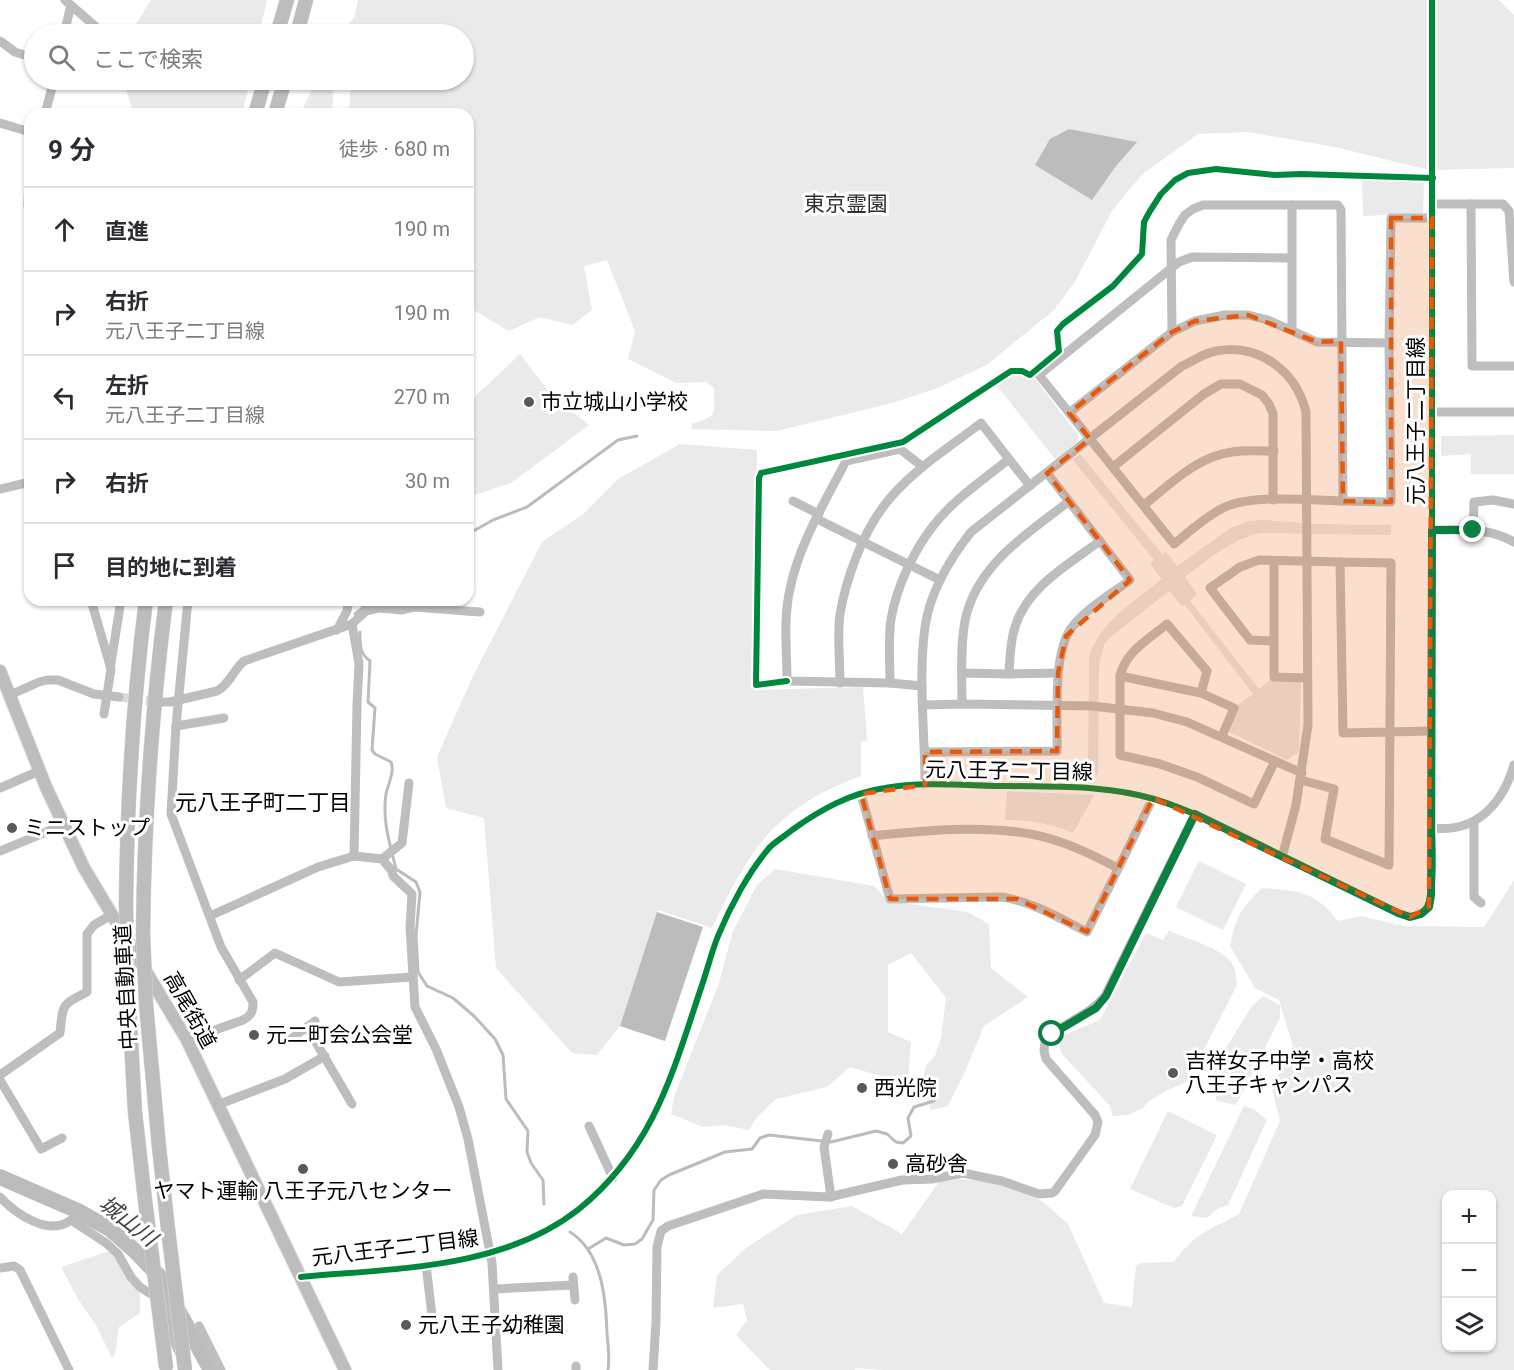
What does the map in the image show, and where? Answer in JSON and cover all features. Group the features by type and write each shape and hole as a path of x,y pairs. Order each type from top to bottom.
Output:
{"highway":[{"path":"280,24 287,0"},
{"path":"300,24 306,0"},
{"path":"257,108 262,90"},
{"path":"277,108 282,90"},
{"name":"中央自動車道","path":"145,606 129,758 126,904 128,987 135,1112 166,1369"},
{"name":"中央自動車道","path":"165,606 154,693 145,824 143,934 146,1004 159,1147 187,1370"}],"main road":[{"name":"高尾街道","path":"0,671 39,771 84,868 187,1040 345,1370"}],"street":[{"name":"元八王子二丁目線","path":"301,1277 459,1261 519,1244 563,1220 578,1209 613,1178 649,1127 670,1081 718,937 739,892 771,846 815,813 847,798 885,788 925,785 1072,787 1119,791 1153,798 1195,814 1398,913 1410,917 1421,914 1429,907 1432,828 1432,0"},
{"path":"65,24 68,2"},
{"path":"68,2 93,24"},
{"path":"0,41 15,52 24,55"},
{"path":"47,108 51,90"},
{"path":"0,123 24,130"},
{"path":"1433,204 1503,204 1509,211 1514,282"},
{"path":"1471,204 1472,366 1514,366"},
{"path":"1172,332 1171,240 1179,224 1193,209 1203,205 1338,206 1341,210 1343,501"},
{"path":"1292,206 1292,330"},
{"path":"1291,258 1192,257 1179,262 1039,375 1174,544 1224,508 1246,502 1308,500 1391,502 1389,343 1391,219 1432,218"},
{"path":"1069,413 1172,332 1195,321 1225,315 1248,315 1268,320 1317,342 1389,343"},
{"path":"925,785 922,686 925,627 940,580 955,553 971,532 1182,366 1214,351 1246,350 1270,360 1283,371 1303,398 1308,438 1308,725 1301,776 1282,857"},
{"path":"1113,467 1204,394 1221,384 1228,383 1253,389 1263,395 1273,414 1273,500"},
{"path":"1433,412 1514,412"},
{"path":"840,683 840,616 846,587 864,542 882,508 923,467 981,423 1030,486"},
{"path":"922,686 890,683 787,681 786,615 797,564 846,461 900,449 923,467"},
{"path":"1144,505 1194,466 1215,457 1230,452 1274,451"},
{"path":"890,683 891,621 899,589 909,566 933,526 959,500 1009,459"},
{"path":"925,752 1058,751 1058,673 1060,653 1066,636 1073,626 1130,579 1047,473"},
{"path":"0,489 24,483"},
{"path":"1473,530 1474,502 1492,500 1514,504"},
{"path":"793,501 864,542 940,580"},
{"path":"962,704 965,620 981,582 1010,547 1068,502"},
{"path":"1432,530 1473,530 1493,533 1514,542"},
{"path":"1009,674 1010,650 1015,626 1026,603 1049,579 1100,541"},
{"path":"923,705 1059,705 1153,713 1187,722 1275,761 1301,776 1334,789 1325,839 1389,865 1391,563 1259,560 1240,567 1210,588 1250,640 1274,641"},
{"path":"1274,562 1274,677 1307,678"},
{"path":"1340,562 1342,732 1431,731"},
{"path":"93,606 111,669"},
{"path":"104,714 120,606"},
{"path":"187,1040 243,1020 253,1011 253,1002 221,947 171,814 176,726 188,606"},
{"path":"337,630 348,606"},
{"path":"161,702 170,702 223,688 236,668 244,661 352,624 366,610 379,608 401,610 414,607 480,612"},
{"path":"352,624 359,664 354,856"},
{"path":"1201,693 1207,671 1167,624 1131,654 1123,664 1120,676 1120,755 1160,764 1197,777 1254,804 1275,761"},
{"path":"962,673 1058,673"},
{"path":"1120,676 1201,693 1234,708 1222,736"},
{"path":"10,695 47,680 58,680 94,694 119,697"},
{"path":"176,726 224,718"},
{"path":"1432,828 1449,830 1474,822 1485,814 1497,800 1511,776 1514,765"},
{"path":"0,788 39,771"},
{"path":"210,916 296,876 354,856 385,857 402,843 409,783"},
{"path":"861,794 890,900 1002,897 1017,899 1034,905 1087,932 1153,798"},
{"path":"653,1370 657,1247 661,1231 668,1226 763,1194 812,1198 831,1197 902,1180 932,1179 963,1173 1002,1181 1039,1194 1055,1191 1095,1135 1098,1122 1095,1115 1046,1059 1045,1041 1065,1025 1096,1008 1106,996 1195,814"},
{"path":"1474,822 1474,897 1481,903"},
{"path":"0,851 63,825"},
{"path":"872,836 923,830 1026,833 1074,846 1118,868"},
{"path":"385,857 393,876 412,894 410,927 415,1007 436,1049 459,1107 477,1177 495,1289 498,1370"},
{"path":"0,1075 60,1033 62,1008 68,1002 87,992 87,934 94,925 111,915"},
{"path":"239,980 275,953 339,982 412,977"},
{"path":"292,1038 311,1024 325,1056 352,1104"},
{"path":"217,1105 285,1079 325,1056"},
{"path":"0,1080 41,1149 62,1138"},
{"path":"589,1126 613,1178"},
{"path":"827,1139 831,1197"},
{"path":"0,1197 11,1209 42,1225 64,1225 71,1220 106,1243 118,1254 131,1277 140,1287 162,1300 168,1311 173,1340 187,1370"},
{"path":"426,1265 432,1315"},
{"path":"0,1268 14,1266 20,1270 69,1370"},
{"path":"495,1289 540,1292 573,1281 575,1300"},
{"path":"199,1326 221,1370"}],"highlighted area":[{"path":"1391,218 1432,218 1429,907 1410,917 1153,798 1087,932 1017,899 890,899 861,794 925,785 925,752 1057,751 1058,673 1066,636 1130,580 1047,473 1090,439 1069,413 1172,332 1195,321 1248,315 1317,342 1341,341 1343,501 1391,502"}],"green space":[{"path":"151,0 267,0 261,24 136,24"},
{"name":"東京霊園","path":"358,0 1499,0 1514,15 1514,168 1429,170 1335,147 1248,132 1198,134 1144,173 1112,211 1076,280 1054,310 988,364 938,388 892,403 777,431 691,429 692,424 713,413 714,388 706,382 676,383 628,359 635,331 607,260 584,266 592,310 572,325 540,317 509,331 474,311 474,108 349,108 350,90 474,90 474,24 349,24 354,17"},
{"path":"126,90 248,90 243,108 132,108"},
{"path":"312,90 333,90 332,108 303,108"},
{"path":"1362,176 1424,179 1423,219 1391,218 1387,215 1363,216"},
{"path":"520,354 552,396 589,425 511,483 474,495 474,397"},
{"path":"1015,373 1027,379 1033,376 1078,435 1078,441 1056,460 997,386"},
{"path":"1514,435 1514,474 1471,474 1471,454 1441,456 1441,436"},
{"path":"680,444 757,450 754,690 863,687 867,741 861,742 861,776 807,802 768,834 739,875 712,928 658,910 620,1026 597,1055 572,1053 496,968 484,818 446,808 437,757 472,678 542,542 582,515 618,479"},
{"path":"1080,454 1162,554 1166,552 1177,566 1231,528 1249,521 1391,525 1391,535 1260,533 1229,545 1185,577 1197,594 1190,601 1259,689 1274,677 1301,677 1299,752 1287,760 1225,730 1234,708 1253,694 1185,605 1182,606 1169,591 1105,643 1099,664 1098,775 1088,774 1089,658 1100,634 1109,623 1129,604 1162,579 1150,564 1154,560 1073,460"},
{"path":"1007,791 1094,795 1073,833 1040,823 1005,820"},
{"path":"1199,861 1246,884 1223,930 1176,907"},
{"path":"775,869 874,886 888,901 968,912 989,924 991,968 1028,997 984,1026 948,1106 931,1110 922,1086 926,1065 935,1056 941,1038 946,998 911,953 888,965 888,1032 911,1042 908,1079 891,1079 850,1067 827,1087 776,1099 756,1118 749,1130 724,1125 703,1127 671,1114 674,1097 719,983 733,931 757,885"},
{"path":"1514,880 1514,1370 884,1370 856,1368 855,1370 770,1370 736,1335 747,1320 743,1304 713,1308 717,1275 746,1248 797,1215 852,1206 902,1234 939,1182 959,1179 999,1182 1042,1201 1068,1224 1104,1303 1132,1307 1136,1266 1140,1263 1174,1262 1196,1238 1239,1214 1280,1121 1271,1085 1294,1050 1279,1000 1255,988 1230,946 1234,928 1244,908 1262,888 1286,890 1313,898 1338,921 1361,916 1403,926 1484,927"},
{"path":"1169,931 1213,949 1229,959 1234,967 1237,985 1188,1081 1164,1092 1149,1101 1143,1108 1128,1115 1113,1116 1110,1106 1062,1054 1059,1047 1060,1040 1064,1035 1100,1020 1146,933 1163,940"},
{"path":"1263,996 1280,1005 1280,1018 1236,1105 1217,1101 1211,1085 1214,1068 1251,1007"},
{"path":"1244,1106 1255,1110 1267,1120 1228,1205 1217,1209 1207,1218 1191,1216"},
{"path":"1168,1111 1217,1135 1182,1206 1174,1208 1130,1189"},
{"path":"113,1250 140,1287 140,1313 119,1327 115,1354 112,1358 96,1325 78,1299 61,1267"}],"shaded area":[{"path":"1069,129 1137,142 1116,166 1092,200 1035,165 1050,139"},
{"path":"657,912 703,927 665,1041 620,1026"}],"waterway":[{"path":"474,531 493,520 527,507 618,440 637,436"},
{"path":"355,614 365,606"},
{"path":"360,632 362,651 370,661 368,702 375,708 372,750 391,762 392,766 385,804 389,841 396,869 416,882 420,892 416,935 418,972 427,986 453,998 495,1039 503,1055 506,1099 528,1131 527,1152 531,1163 543,1180 544,1204"},
{"path":"588,1249 606,1238 624,1245 635,1244 642,1239 653,1220 654,1190 661,1180 669,1175 725,1152 752,1149 760,1138 769,1135 831,1142 876,1131 887,1134 896,1142 903,1143 911,1136 908,1118 914,1107 934,1101"},
{"name":"城山川","path":"0,1177 78,1211 110,1229 134,1250 159,1276 211,1370"},
{"path":"570,1232 589,1251 600,1277 605,1306 608,1370"}],"tunnel":[{"path":"119,697 158,702"}],"cycle path":[{"path":"301,1277 410,1268 482,1255 516,1244 549,1229 579,1209 605,1185 626,1160 658,1106 682,1046 718,936 747,878 770,847 792,830 825,809 872,790 931,784 1082,788 1136,794 1198,815 1398,913 1407,916 1421,914 1426,908 1432,888 1433,861 1432,0"},
{"path":"787,681 756,685 759,478 761,473 903,442 1011,371 1022,371 1030,375 1059,351 1057,331 1063,324 1113,286 1142,254 1144,222 1150,211 1161,194 1175,180 1188,173 1216,169 1275,175 1433,178"}],"place":[{"name":"市立城山小学校","path":"529,402"},
{"name":"ミニストップ","path":"12,828"},
{"name":"元二町会公会堂","path":"254,1035"},
{"name":"吉祥女子中学・高校 八王子キャンパス","path":"1173,1073"},
{"name":"西光院","path":"862,1088"},
{"name":"高砂舎","path":"893,1164"},
{"name":"ヤマト運輸 八王子元八センター","path":"303,1169"},
{"name":"元八王子幼稚園","path":"406,1325"}],"district":[{"name":"元八王子町二丁目","path":"263,802"}],"route":[{"path":"1052,1034 1096,1008 1106,996 1195,814 1398,913 1410,917 1421,914 1429,907 1432,828 1432,530 1473,530"}]}
